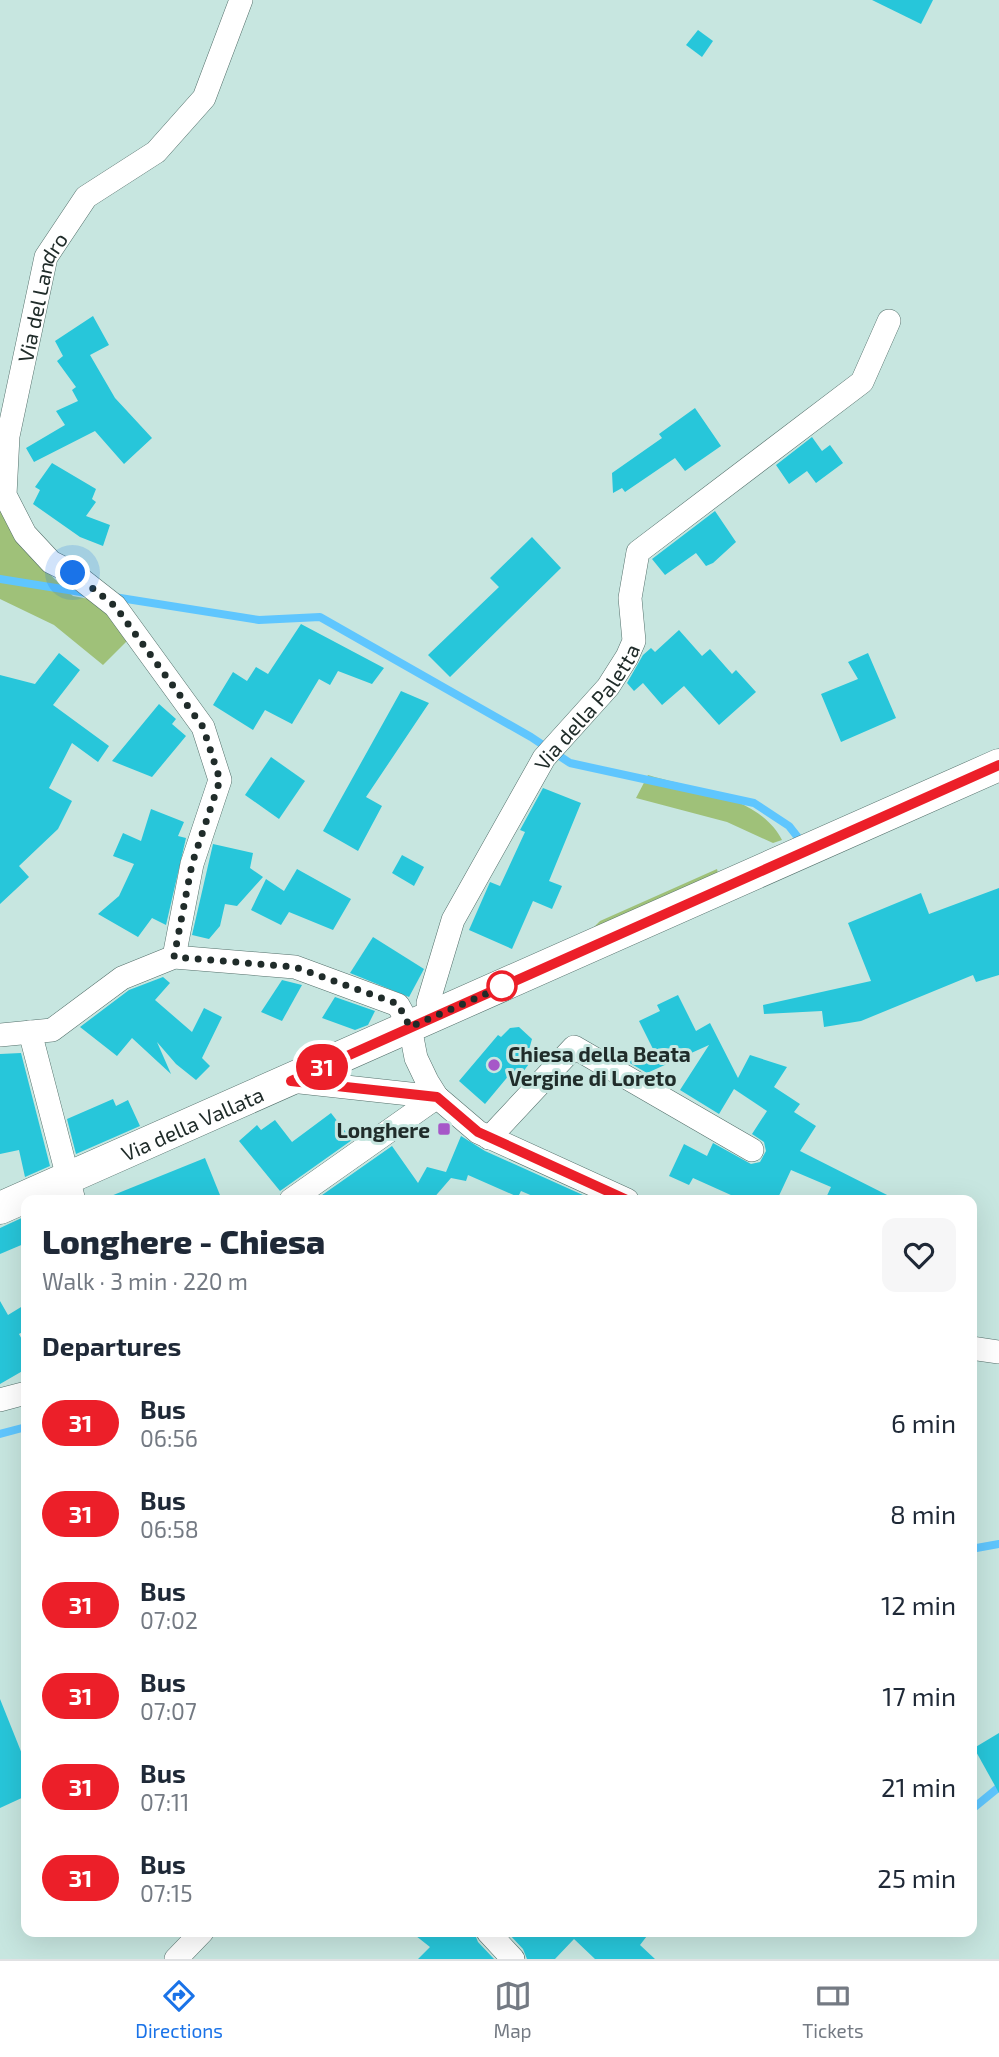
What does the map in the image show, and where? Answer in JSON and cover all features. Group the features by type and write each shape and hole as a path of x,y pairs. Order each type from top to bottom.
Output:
{"main road":[{"name":"Via della Vallata","path":"47,1195 69,1189 291,1081 999,765"},
{"name":"Via della Vallata","path":"0,1208 21,1202"}],"street":[{"name":"Via del Landro","path":"174,957 192,864 220,780 203,727 115,606 73,573 51,562 25,534 5,495 4,439 46,257 86,197 156,152 204,98 241,0"},
{"name":"Via della Paletta","path":"422,1022 453,920 544,758 608,687 634,642 630,598 638,552 862,382 889,321"},
{"path":"0,1035 52,1030 122,978 174,957 295,967 398,1004 422,1022 416,1058 437,1097 489,1138 615,1195"},
{"path":"30,1032 69,1189"},
{"path":"489,1138 574,1048 752,1150"},
{"path":"291,1081 437,1097"},
{"path":"299,1195 437,1097"},
{"path":"977,1349 999,1352"},
{"path":"0,1400 21,1394"},
{"path":"176,1959 197,1937"},
{"path":"493,1937 513,1959"}],"green space":[{"path":"0,506 43,568 73,596 94,600 129,639 103,665 54,625 0,599"},
{"path":"648,775 723,796 741,804 772,825 782,840 773,843 727,822 636,798"},
{"path":"717,869 718,873 584,937 600,921"}],"building":[{"path":"872,0 933,0 921,24"},
{"path":"698,30 713,41 702,57 686,45"},
{"path":"93,316 109,345 90,355 115,398 152,438 124,464 95,431 34,462 26,448 65,425 56,411 78,401 72,390 76,387 57,361 63,356 55,341"},
{"path":"695,408 721,446 685,471 675,458 625,492 622,488 613,493 612,473 662,438 659,434"},
{"path":"812,437 822,451 830,445 843,463 816,483 807,471 789,484 776,465"},
{"path":"52,463 96,489 92,499 96,502 86,516 110,525 103,546 80,537 33,504 40,490 35,487"},
{"path":"715,511 736,542 713,563 706,566 696,553 665,575 652,559"},
{"path":"532,537 561,568 450,677 428,655 499,587 490,578"},
{"path":"301,624 384,668 372,684 338,671 330,685 319,679 292,724 265,710 253,730 213,705 233,672 247,681 256,667 268,674"},
{"path":"679,630 702,656 710,649 732,674 736,670 756,692 719,725 684,686 662,705 643,683 634,691 627,683 643,655 651,648 655,652"},
{"path":"59,653 80,670 53,705 109,746 98,762 72,743 49,788 72,801 58,829 19,866 29,877 0,904 0,675 35,684"},
{"path":"868,653 896,718 841,742 821,694 858,679 848,662"},
{"path":"401,691 429,703 366,797 382,806 358,851 323,831"},
{"path":"159,704 176,719 172,724 186,736 152,777 112,761"},
{"path":"271,757 305,781 279,819 245,795"},
{"path":"543,788 581,803 549,881 562,886 552,909 533,901 512,949 469,930 490,882 500,886 525,832 520,830"},
{"path":"151,809 184,822 178,836 186,838 166,925 152,918 138,937 98,914 119,896 134,864 113,856 123,833 141,841"},
{"path":"213,844 253,853 250,868 263,877 237,906 225,904 220,926 209,939 192,935"},
{"path":"402,855 424,867 414,886 392,873"},
{"path":"297,869 351,899 333,930 289,912 281,925 251,910 266,879 284,891"},
{"path":"999,888 999,975 976,982 973,975 861,1021 824,1027 822,1011 764,1014 763,1005 871,981 848,923 921,893 929,914"},
{"path":"373,937 424,969 409,997 350,973"},
{"path":"163,977 170,983 155,1000 192,1032 204,1008 222,1017 202,1058 210,1066 196,1080 176,1064 157,1042 171,1074 132,1038 117,1056 80,1027 129,990"},
{"path":"282,980 302,985 282,1021 261,1012"},
{"path":"678,995 696,1031 710,1023 738,1078 750,1055 787,1067 774,1087 800,1104 794,1112 816,1126 800,1151 887,1195 827,1195 831,1187 791,1170 779,1195 731,1195 693,1178 689,1185 669,1176 684,1144 707,1156 713,1143 751,1164 760,1162 766,1151 764,1142 752,1134 767,1111 734,1089 719,1114 680,1090 709,1045 647,1073 628,1062 654,1051 639,1021 660,1011 657,1005"},
{"path":"335,997 375,1011 368,1025 355,1030 322,1018"},
{"name":"Chiesa della Beata Vergine di Loreto","path":"519,1027 532,1039 527,1057 532,1060 516,1081 510,1074 485,1104 459,1081 498,1035 501,1037 510,1028"},
{"path":"21,1053 50,1166 25,1177 19,1150 0,1154 0,1054"},
{"path":"113,1099 116,1106 128,1100 140,1126 76,1154 67,1119"},
{"path":"331,1113 352,1140 280,1191 239,1141 257,1125 261,1130 275,1120 292,1142"},
{"path":"461,1136 485,1151 583,1195 530,1195 521,1191 519,1195 513,1195 468,1175 466,1181 451,1178 436,1195 322,1195 392,1146 418,1183 427,1167 446,1172"},
{"path":"205,1158 220,1195 113,1195"},
{"path":"21,1218 21,1245 0,1254 0,1228"},
{"path":"0,1301 8,1315 21,1307 21,1372 0,1384"},
{"path":"0,1699 21,1752 21,1798 0,1808"},
{"path":"999,1733 999,1793 977,1753 977,1746"},
{"path":"417,1937 476,1937 494,1959 418,1959 430,1947"},
{"path":"512,1937 646,1937 640,1945 655,1959 595,1959 574,1939 555,1959 527,1959 523,1949"}],"waterway":[{"path":"0,579 87,593"},
{"path":"114,597 259,620 320,617 531,737 570,763 754,803 789,826 800,840"},
{"path":"0,1434 21,1428"},
{"path":"977,1548 999,1544"},
{"path":"977,1805 999,1787"}],"bus line":[{"name":"31","path":"616,1195 478,1132 437,1097 291,1081 999,765"}],"place":[{"name":"Chiesa della Beata Vergine di Loreto","path":"494,1065"},
{"name":"Longhere","path":"444,1129"}],"route":[{"path":"73,573 115,606 203,727 220,780 192,864 174,957 295,967 398,1004 410,1027 511,983 502,986"}]}
